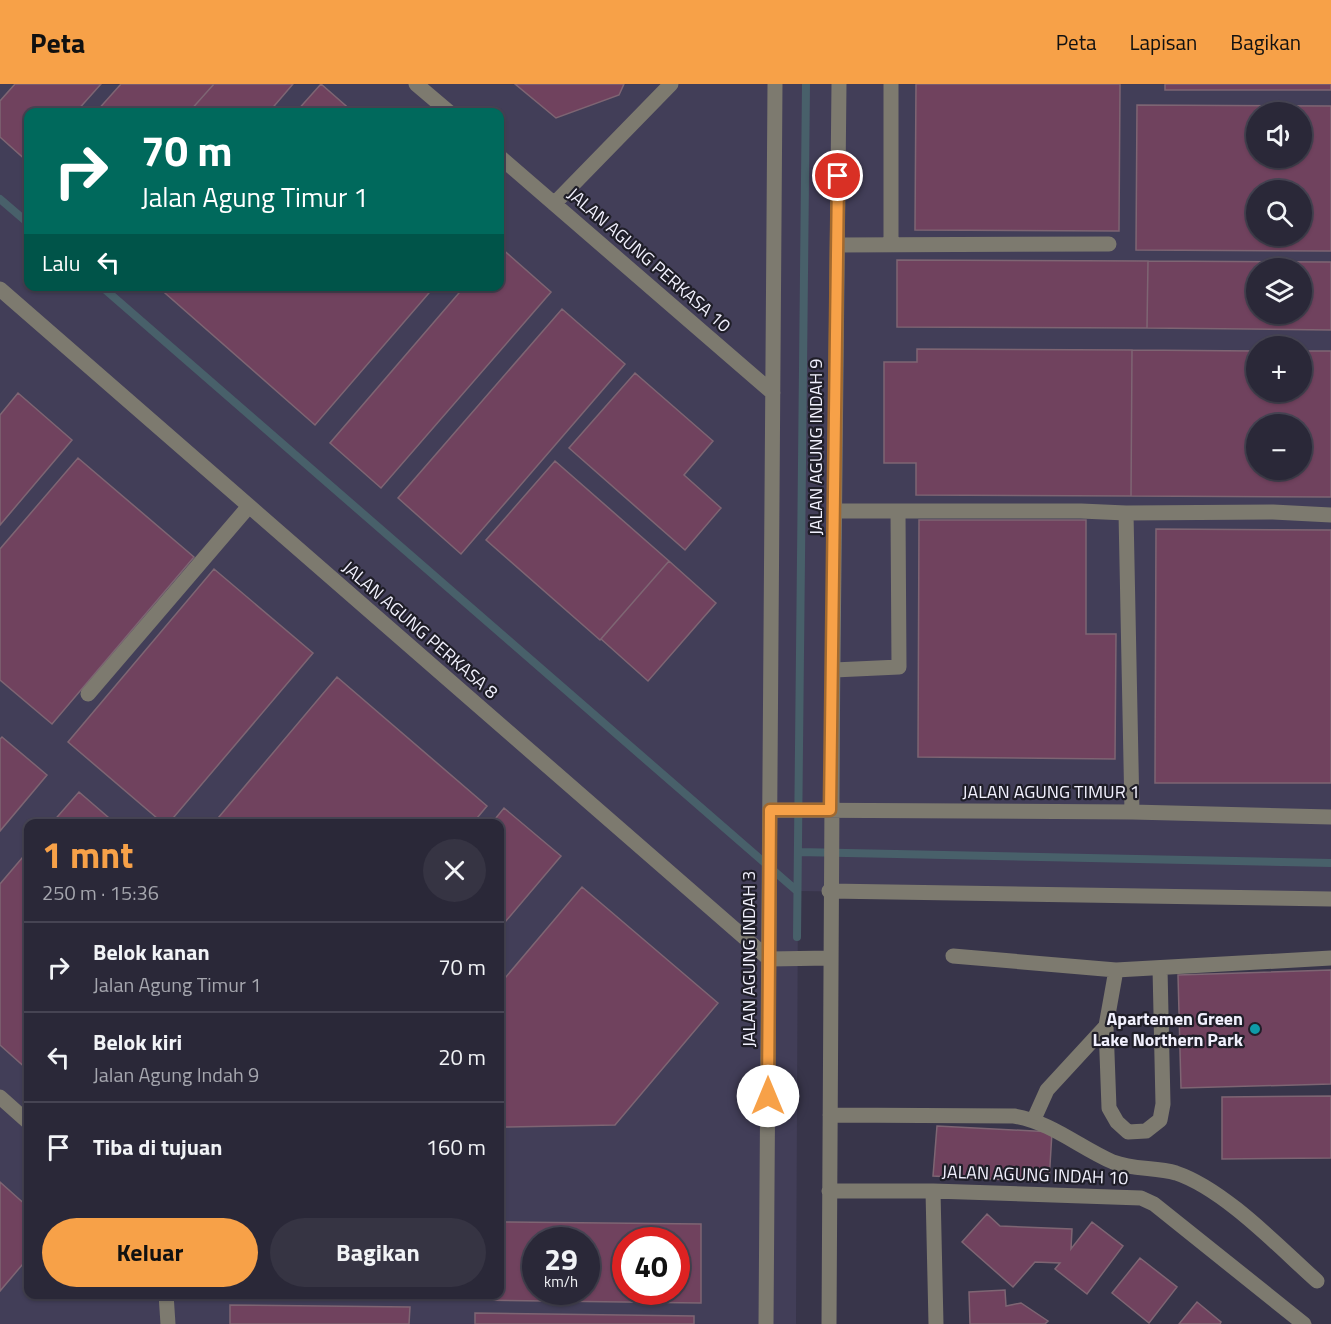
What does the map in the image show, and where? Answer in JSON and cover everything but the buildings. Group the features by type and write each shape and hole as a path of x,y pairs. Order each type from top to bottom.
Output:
{"street":[{"path":"416,84 444,108"},
{"path":"554,204 671,84"},
{"path":"770,810 775,84"},
{"name":"JALAN AGUNG INDAH 9","path":"827,815 834,670 839,84"},
{"path":"891,84 891,245"},
{"name":"JALAN AGUNG PERKASA 10","path":"504,160 773,393"},
{"path":"838,245 1109,244"},
{"name":"JALAN AGUNG PERKASA 8","path":"0,289 769,960"},
{"path":"88,694 249,506"},
{"path":"835,511 1273,512 1331,515"},
{"path":"834,670 899,667 898,511"},
{"path":"1126,513 1132,812"},
{"name":"JALAN AGUNG TIMUR 1","path":"770,810 827,815 1132,812 1331,817"},
{"name":"JALAN AGUNG INDAH 3","path":"766,1324 770,810"},
{"path":"827,815 830,958 829,1324"},
{"path":"829,884 1331,898"},
{"path":"953,956 1116,970 1331,958"},
{"path":"769,960 830,958"},
{"path":"1116,970 1106,1026 1109,1108 1117,1122 1128,1132 1146,1131 1160,1120 1163,1104 1161,968"},
{"path":"1034,1119 1047,1090 1106,1026"},
{"path":"0,1097 24,1118"},
{"path":"830,1116 1014,1116 1034,1119 1115,1163 1175,1173 1197,1182 1241,1214 1317,1281"},
{"name":"JALAN AGUNG INDAH 10","path":"829,1191 933,1191 1141,1198 1154,1204 1304,1324"},
{"path":"933,1191 936,1324"},
{"path":"166,1299 168,1324"}],"shaded area":[{"path":"0,84 1331,84 1331,899 798,891 796,1324 0,1324"}],"waterway":[{"path":"797,937 806,84"},
{"path":"0,199 24,220"},
{"path":"107,291 797,891"},
{"path":"798,852 1331,863"}],"place":[{"name":"Apartemen Green Lake Northern Park","path":"1255,1029"}],"route":[{"path":"768,1096 770,810 830,810 834,670 838,176"}]}
